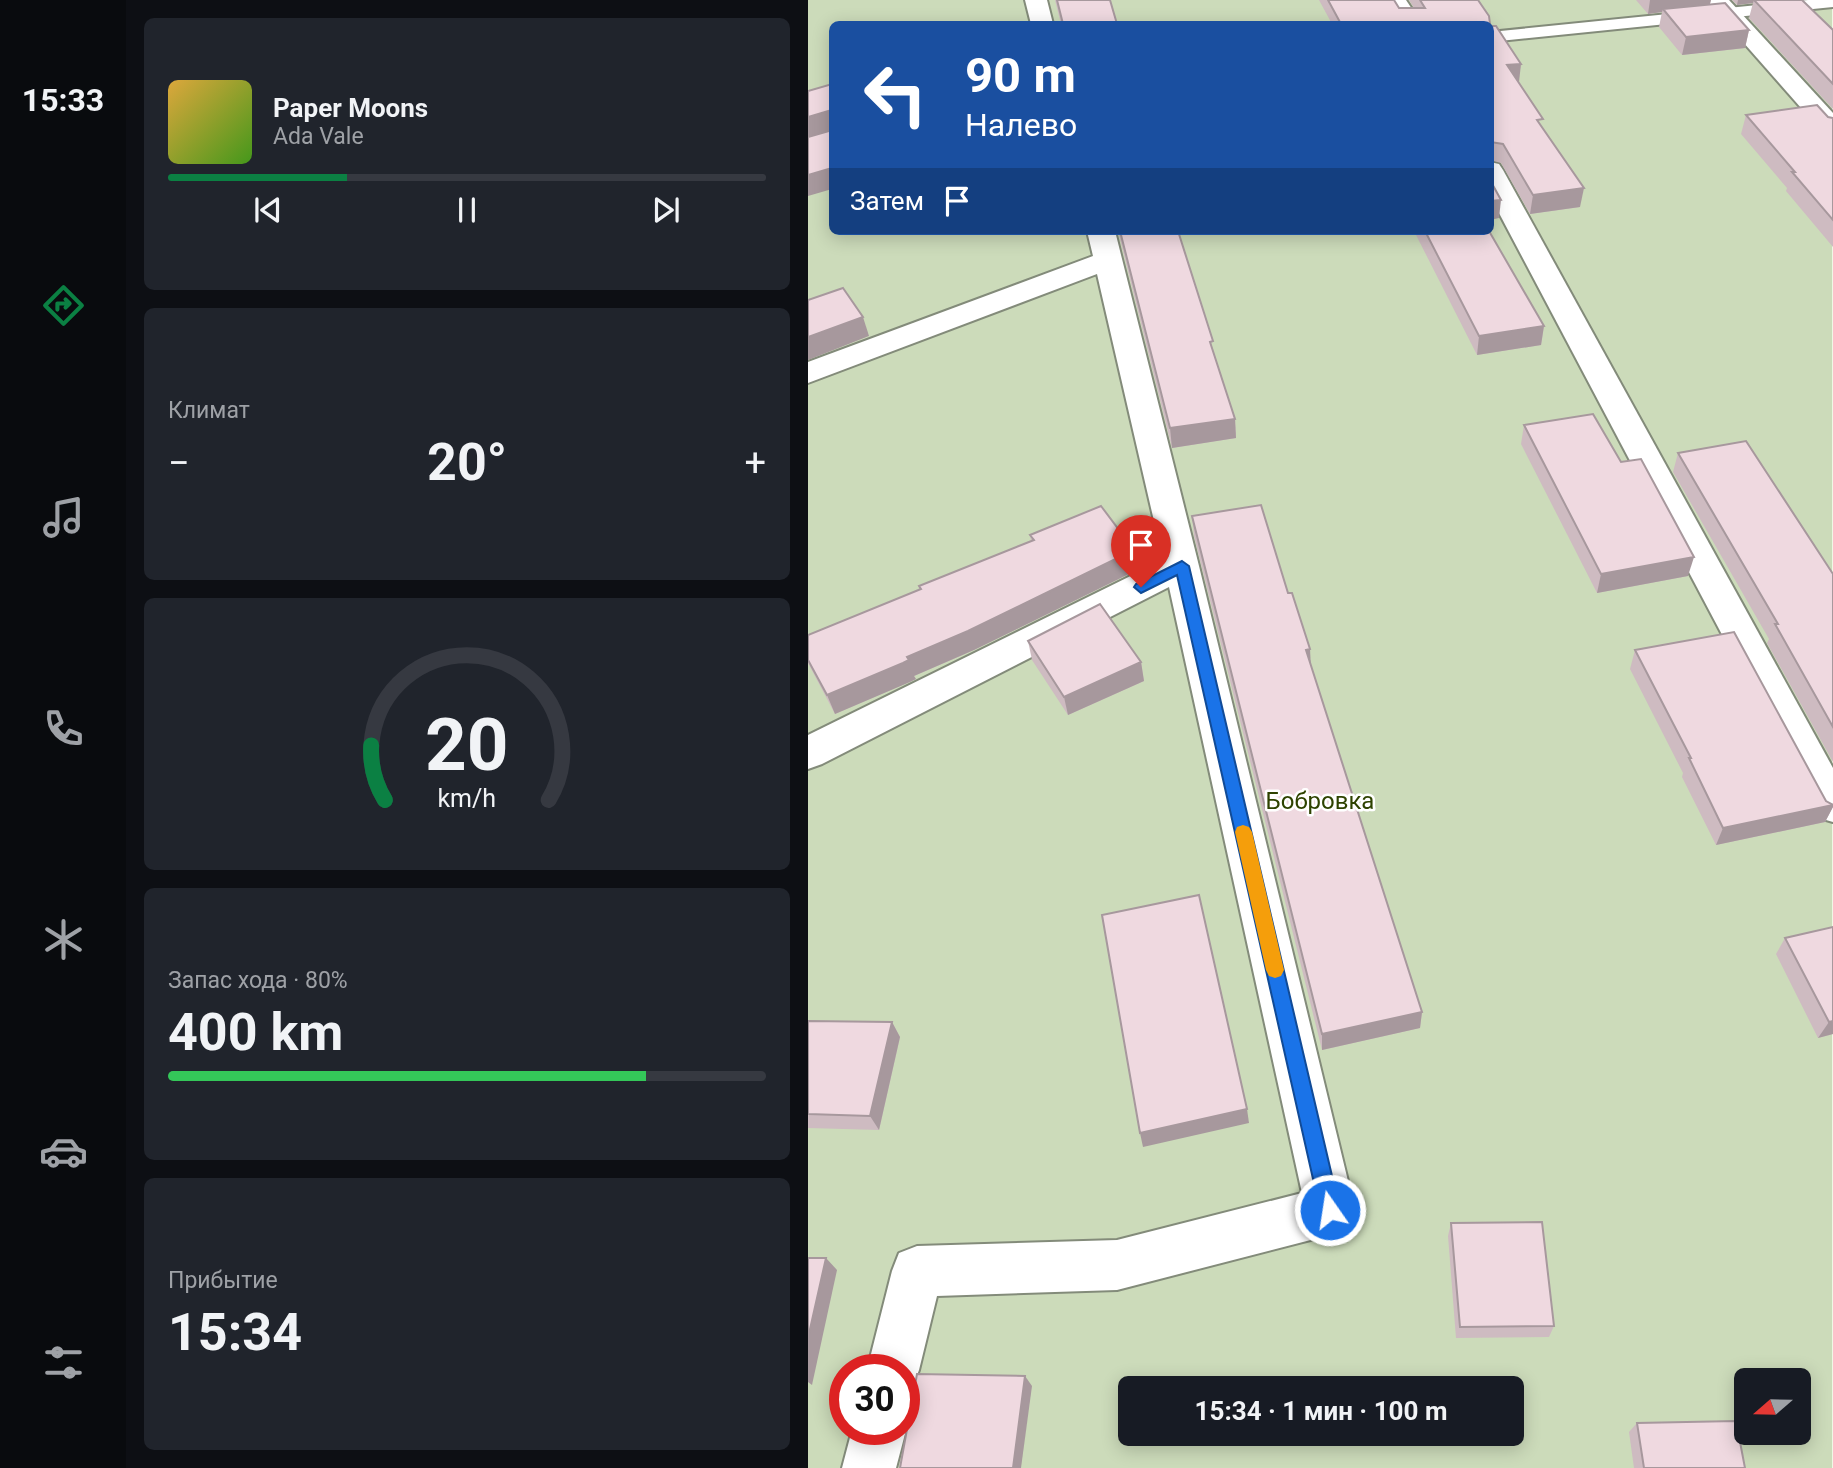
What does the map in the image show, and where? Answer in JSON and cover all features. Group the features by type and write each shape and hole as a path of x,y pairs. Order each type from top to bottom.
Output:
{"street":[{"path":"1036,0 1041,21"},
{"path":"1395,0 1409,21"},
{"path":"1724,6 1832,129"},
{"path":"1494,177 1832,806"},
{"path":"808,373 931,325 1104,246 1182,566 1330,1210 1117,1265 917,1271 897,1354"},
{"path":"808,753 1182,566"},
{"path":"869,1468 875,1445"}],"lane":[{"path":"1494,36 1724,6 1832,2"}],"green space":[{"name":"Бобровка","path":"808,0 1832,0 1832,1468 808,1468"}],"building":[{"path":"1057,0 1110,0 1116,21 1062,21"},
{"path":"1328,0 1394,0 1399,8 1425,8 1420,0 1478,0 1490,21 1339,21"},
{"path":"1754,0 1802,0 1833,30 1833,84"},
{"path":"1725,3 1749,30 1686,37 1663,9"},
{"path":"1494,26 1521,64 1507,65 1543,119 1537,120 1584,188 1533,195 1503,144 1494,143"},
{"path":"829,85 829,131 828,111 808,117 808,91"},
{"path":"1817,105 1828,117 1833,118 1833,220 1746,115"},
{"path":"829,131 829,169 808,175 808,137"},
{"path":"1494,187 1501,200 1494,201"},
{"path":"1121,235 1179,235 1235,419 1170,428"},
{"path":"1427,235 1491,235 1544,326 1479,336"},
{"path":"843,288 863,317 808,337 808,300"},
{"path":"1593,414 1621,462 1641,459 1694,557 1601,574 1524,425"},
{"path":"1746,441 1833,574 1833,727 1775,624 1778,624 1678,453"},
{"path":"1261,505 1288,593 1292,593 1310,649 1306,650 1422,1012 1322,1034 1192,516"},
{"path":"1101,506 1134,550 968,631 907,657 909,660 903,663 827,695 808,660 808,635 921,589 919,586 1034,540 1030,535"},
{"path":"1100,604 1141,662 1064,697 1028,641"},
{"path":"1734,632 1826,801 1833,805 1723,828 1691,758 1635,650"},
{"path":"1199,895 1247,1109 1140,1133 1102,915"},
{"path":"1833,927 1833,1021 1829,1022 1785,938"},
{"path":"808,1021 892,1022 870,1116 808,1114"},
{"path":"1542,1222 1554,1326 1460,1327 1451,1223"},
{"path":"808,1258 826,1258 808,1338"},
{"path":"920,1374 1025,1376 1013,1468 900,1468 904,1445 920,1445"},
{"path":"1734,1421 1734,1446 1741,1446 1745,1468 1644,1468 1637,1423"}],"slow traffic":[{"path":"1243,832 1275,970"}],"route":[{"path":"1141,587 1182,566 1330,1210"}]}
